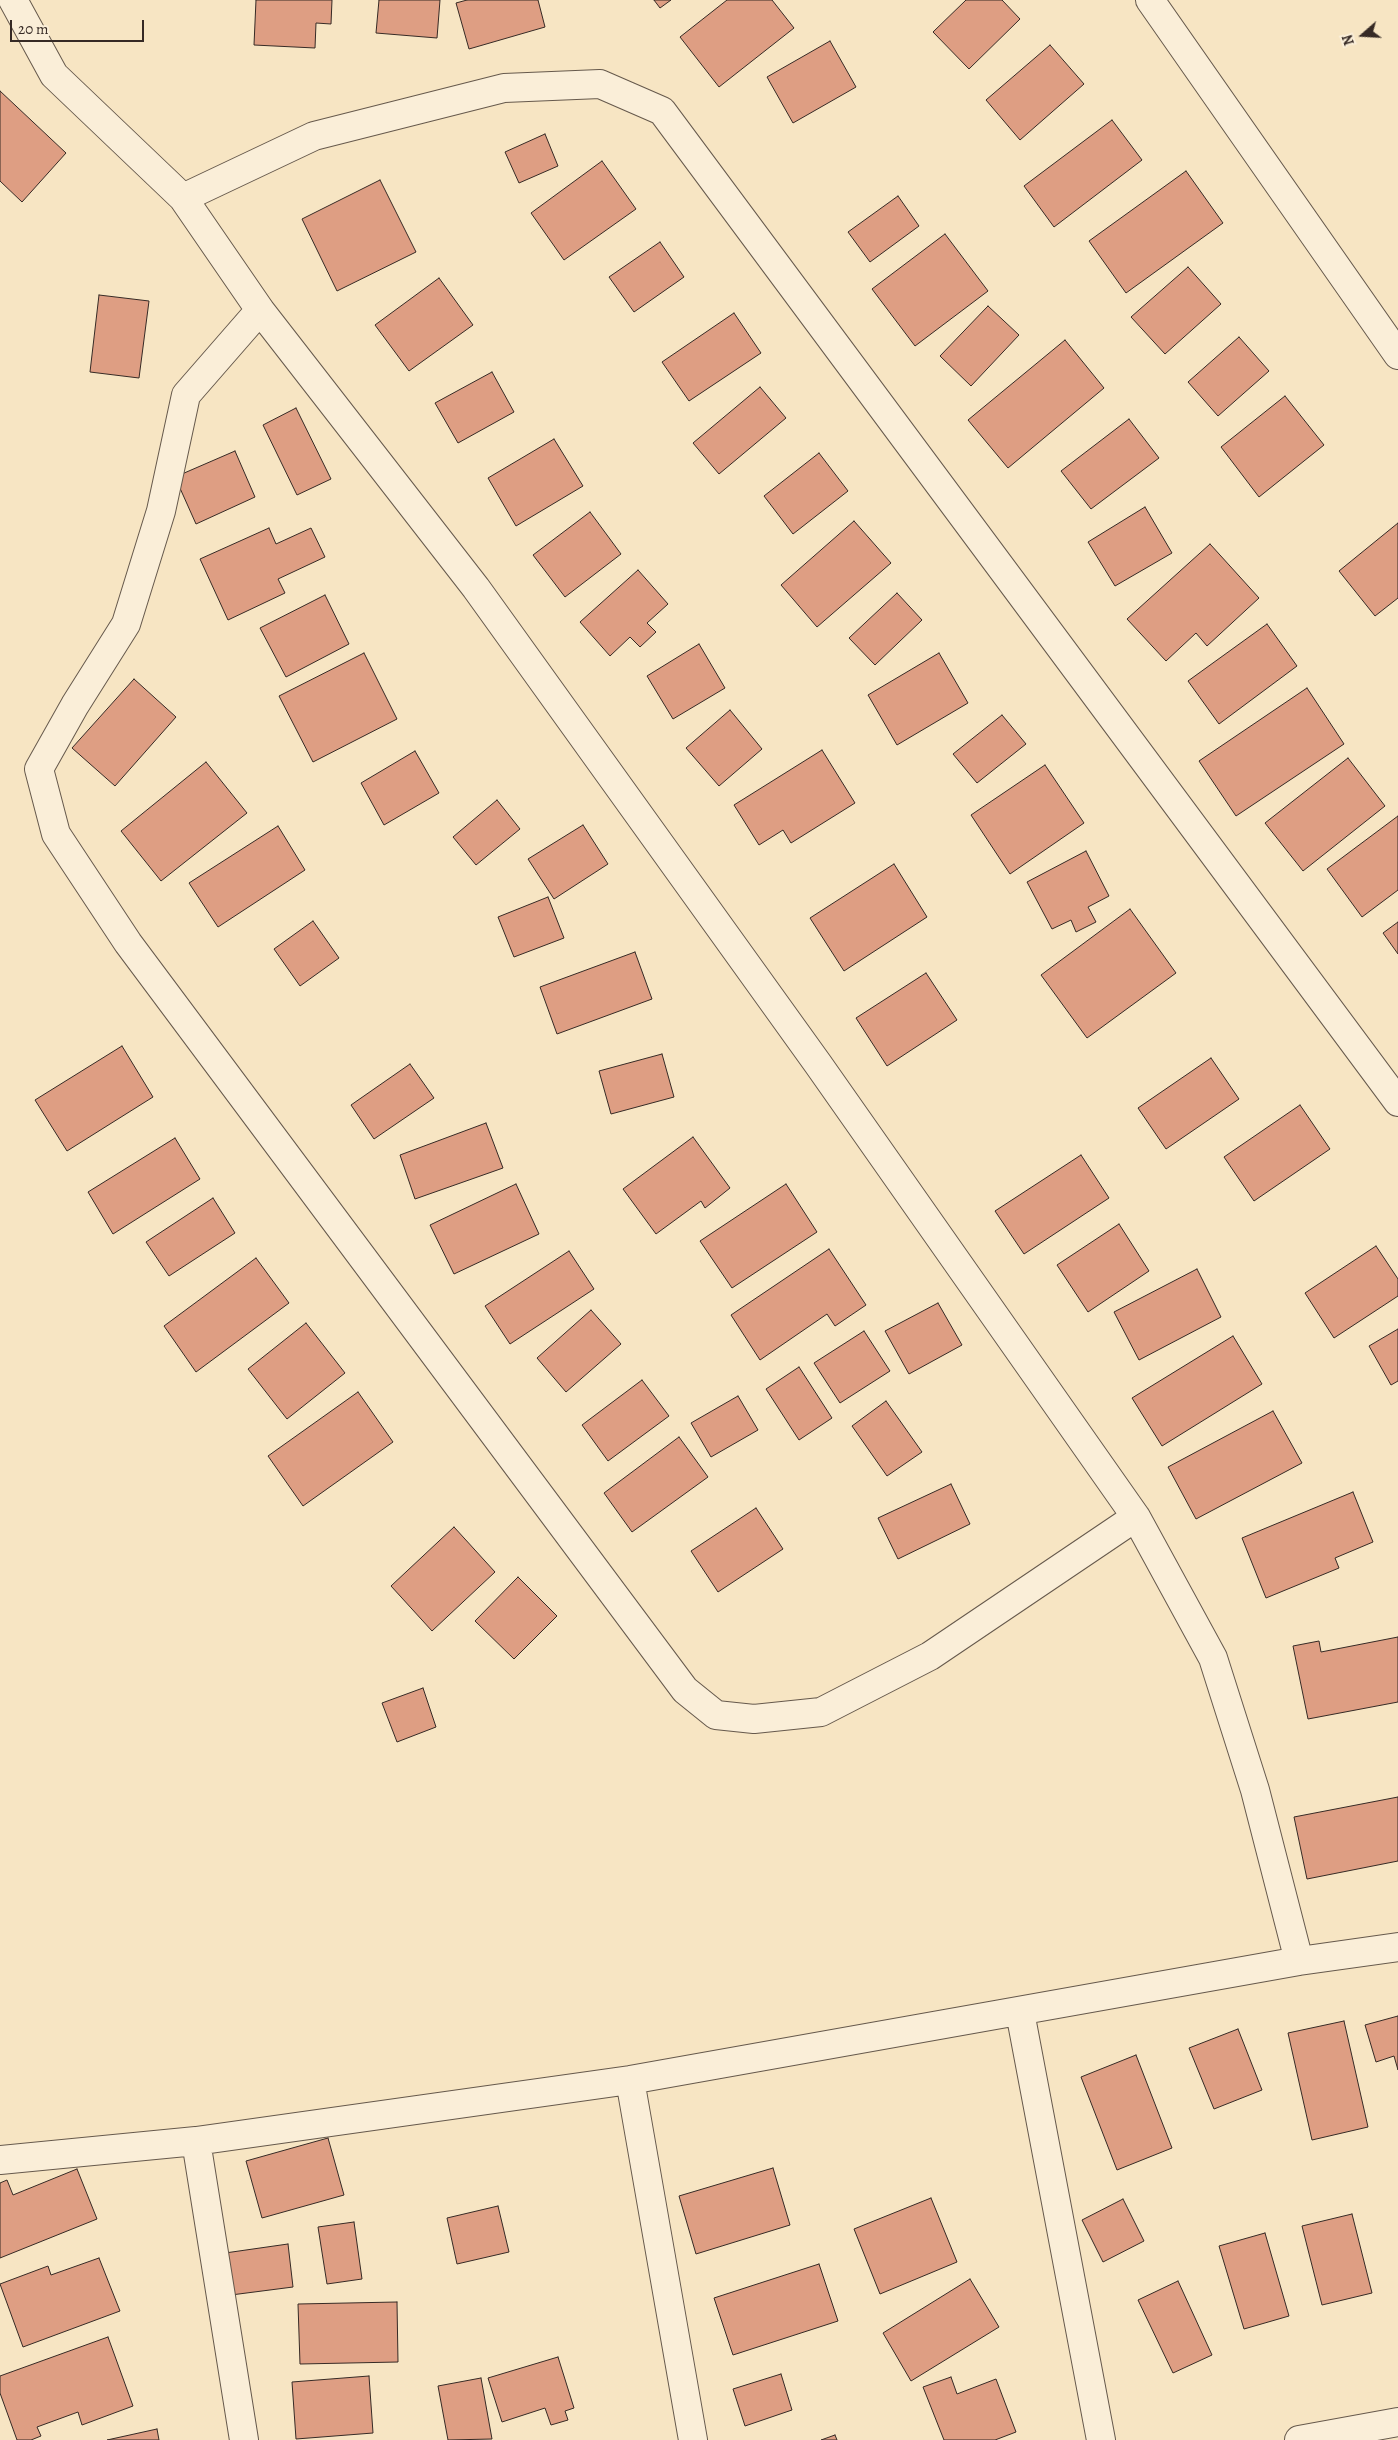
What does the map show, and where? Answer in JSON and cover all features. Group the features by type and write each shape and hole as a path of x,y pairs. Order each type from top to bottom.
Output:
{"street":[{"path":"13,0 54,75 183,198 260,310 476,588 824,1072 1136,1517 1213,1658 1255,1790 1300,1961"},
{"path":"1150,0 1398,355"},
{"path":"183,198 314,136 504,88 600,84 662,111 1398,1102"},
{"path":"260,310 186,395 161,511 126,624 75,705 39,770 56,834 128,943 685,1690 716,1715 754,1718 821,1712 930,1656 1136,1517"},
{"path":"0,2160 196,2141 630,2080 1300,1961 1398,1947"},
{"path":"1020,2012 1101,2440"},
{"path":"630,2080 693,2440"},
{"path":"196,2141 244,2440"},
{"path":"1299,2440 1398,2422"}],"building":[{"path":"256,0 332,0 331,24 316,23 315,48 254,45"},
{"path":"379,0 440,0 437,38 376,33"},
{"path":"467,0 538,0 545,27 469,49 456,3"},
{"path":"654,0 671,0 660,8"},
{"path":"727,0 772,0 794,28 719,87 680,37"},
{"path":"966,0 1002,0 1020,19 969,69 933,32"},
{"path":"830,41 856,87 793,123 767,77"},
{"path":"1050,45 1084,84 1020,140 986,100"},
{"path":"0,91 66,153 22,202 0,181"},
{"path":"1112,120 1142,160 1054,227 1024,186"},
{"path":"545,134 558,166 519,183 505,152"},
{"path":"602,161 636,209 564,260 531,213"},
{"path":"1186,171 1223,223 1126,293 1089,241"},
{"path":"380,180 416,252 337,291 302,219"},
{"path":"898,196 919,226 870,262 848,232"},
{"path":"945,234 988,291 915,346 872,289"},
{"path":"660,242 684,277 634,312 609,277"},
{"path":"1188,267 1221,304 1165,354 1131,317"},
{"path":"439,278 473,325 409,371 375,325"},
{"path":"99,295 149,301 139,378 90,372"},
{"path":"988,306 1019,335 971,386 940,356"},
{"path":"734,313 761,353 689,401 662,362"},
{"path":"1239,337 1269,371 1218,416 1188,382"},
{"path":"1065,340 1104,388 1008,468 968,420"},
{"path":"492,372 514,412 458,443 435,403"},
{"path":"760,387 786,418 719,474 693,443"},
{"path":"1285,396 1324,445 1259,497 1221,447"},
{"path":"296,408 331,479 297,495 263,425"},
{"path":"1129,419 1159,458 1091,509 1061,471"},
{"path":"554,439 583,486 516,526 488,478"},
{"path":"235,451 255,497 196,524 175,477"},
{"path":"819,453 848,491 793,534 764,496"},
{"path":"1145,507 1172,553 1115,586 1088,542"},
{"path":"590,512 621,554 565,597 533,555"},
{"path":"854,521 891,563 817,627 781,585"},
{"path":"1398,523 1398,598 1375,616 1339,571"},
{"path":"269,528 276,544 311,528 325,557 278,579 285,593 228,620 200,559"},
{"path":"1210,544 1259,598 1207,646 1196,633 1166,661 1127,619"},
{"path":"638,570 668,604 647,623 656,632 640,647 630,637 610,656 580,622"},
{"path":"897,593 922,620 875,665 849,638"},
{"path":"325,595 349,644 286,677 260,628"},
{"path":"1267,624 1297,666 1219,724 1188,681"},
{"path":"699,644 725,688 673,719 647,676"},
{"path":"364,653 397,719 313,762 279,696"},
{"path":"939,653 968,703 897,745 868,695"},
{"path":"134,679 176,717 115,786 72,748"},
{"path":"1307,688 1344,744 1236,816 1199,761"},
{"path":"730,710 762,749 719,786 686,748"},
{"path":"1002,715 1026,744 977,783 953,754"},
{"path":"822,750 855,803 791,843 783,830 759,845 734,805"},
{"path":"415,751 439,793 384,825 361,783"},
{"path":"1348,758 1385,806 1303,871 1265,823"},
{"path":"206,762 247,813 161,881 121,831"},
{"path":"1045,765 1084,823 1010,874 971,815"},
{"path":"497,800 520,829 476,865 453,837"},
{"path":"1398,816 1398,890 1362,917 1327,869"},
{"path":"583,825 608,864 554,899 528,859"},
{"path":"278,826 305,870 218,927 189,883"},
{"path":"1086,851 1109,896 1088,907 1096,922 1076,932 1071,920 1052,929 1027,882"},
{"path":"894,864 927,917 844,971 810,918"},
{"path":"548,897 564,938 514,957 498,917"},
{"path":"1130,909 1176,973 1087,1038 1041,975"},
{"path":"313,921 339,958 300,986 274,949"},
{"path":"1398,922 1398,954 1383,933"},
{"path":"635,952 652,999 557,1034 540,987"},
{"path":"926,973 957,1020 887,1066 856,1018"},
{"path":"122,1046 153,1097 67,1151 35,1100"},
{"path":"662,1054 674,1097 611,1114 599,1071"},
{"path":"1211,1058 1239,1099 1166,1149 1138,1108"},
{"path":"410,1064 434,1098 374,1139 351,1105"},
{"path":"1300,1105 1330,1149 1254,1201 1224,1157"},
{"path":"486,1123 503,1168 415,1199 400,1155"},
{"path":"693,1137 730,1188 705,1208 701,1201 656,1234 623,1189"},
{"path":"175,1138 200,1179 113,1234 88,1192"},
{"path":"1081,1155 1109,1198 1024,1254 995,1211"},
{"path":"516,1184 539,1234 454,1274 430,1225"},
{"path":"786,1184 817,1232 732,1288 700,1241"},
{"path":"213,1198 235,1233 169,1276 146,1242"},
{"path":"1119,1224 1149,1271 1088,1312 1057,1265"},
{"path":"1376,1246 1398,1279 1398,1296 1334,1338 1305,1293"},
{"path":"829,1249 866,1305 835,1326 827,1314 760,1360 731,1315"},
{"path":"569,1251 594,1289 510,1344 485,1306"},
{"path":"256,1258 289,1303 196,1372 164,1326"},
{"path":"1197,1269 1221,1317 1139,1360 1114,1312"},
{"path":"938,1303 962,1345 909,1374 885,1331"},
{"path":"591,1310 621,1344 566,1392 537,1358"},
{"path":"306,1323 345,1373 287,1419 248,1369"},
{"path":"1398,1329 1398,1381 1391,1385 1369,1346"},
{"path":"864,1331 890,1371 840,1403 814,1363"},
{"path":"1233,1336 1262,1384 1162,1446 1132,1398"},
{"path":"799,1367 832,1418 799,1440 766,1389"},
{"path":"642,1380 669,1416 608,1461 582,1425"},
{"path":"358,1392 393,1442 303,1506 268,1456"},
{"path":"738,1396 758,1430 711,1457 691,1423"},
{"path":"886,1401 922,1452 887,1476 852,1426"},
{"path":"1273,1411 1302,1463 1196,1519 1168,1467"},
{"path":"679,1437 708,1477 632,1532 604,1493"},
{"path":"951,1484 970,1524 898,1559 878,1518"},
{"path":"1353,1492 1373,1542 1335,1558 1339,1568 1266,1598 1242,1538"},
{"path":"756,1508 783,1549 718,1592 691,1551"},
{"path":"454,1527 495,1572 432,1631 391,1586"},
{"path":"518,1577 557,1616 514,1659 475,1621"},
{"path":"1398,1637 1398,1702 1308,1719 1293,1646 1319,1641 1321,1652"},
{"path":"423,1688 436,1727 397,1742 382,1703"},
{"path":"1398,1797 1398,1861 1307,1879 1294,1817"},
{"path":"1398,2016 1398,2070 1394,2056 1376,2062 1365,2025"},
{"path":"1344,2021 1368,2127 1312,2140 1288,2033"},
{"path":"1238,2029 1262,2090 1214,2109 1189,2048"},
{"path":"1136,2055 1172,2148 1117,2170 1081,2077"},
{"path":"328,2138 344,2195 262,2218 246,2161"},
{"path":"773,2168 790,2225 696,2254 679,2196"},
{"path":"77,2169 97,2219 0,2258 0,2183 7,2180 13,2195"},
{"path":"931,2198 957,2262 880,2294 854,2229"},
{"path":"1123,2199 1144,2241 1103,2262 1082,2220"},
{"path":"498,2206 509,2252 457,2264 447,2218"},
{"path":"1352,2214 1372,2293 1322,2305 1302,2226"},
{"path":"354,2222 362,2279 327,2284 318,2227"},
{"path":"1265,2233 1289,2316 1244,2329 1219,2246"},
{"path":"288,2244 293,2287 231,2295 225,2253"},
{"path":"99,2258 120,2311 23,2347 0,2284 48,2266 51,2275"},
{"path":"819,2264 838,2321 733,2355 714,2298"},
{"path":"970,2279 999,2327 911,2381 883,2333"},
{"path":"1178,2281 1212,2355 1173,2373 1138,2300"},
{"path":"397,2302 398,2362 300,2364 298,2304"},
{"path":"108,2337 133,2406 82,2425 78,2412 37,2427 41,2436 31,2440 17,2440 0,2393 0,2376"},
{"path":"558,2357 574,2408 565,2411 568,2420 551,2425 545,2408 502,2422 488,2378"},
{"path":"781,2374 792,2410 745,2426 733,2389"},
{"path":"369,2376 373,2433 296,2439 292,2382"},
{"path":"951,2377 957,2394 996,2379 1016,2432 995,2440 944,2440 923,2387"},
{"path":"481,2378 492,2439 448,2440 438,2386"},
{"path":"157,2429 159,2440 107,2440"},
{"path":"835,2435 837,2440 821,2440"}]}
